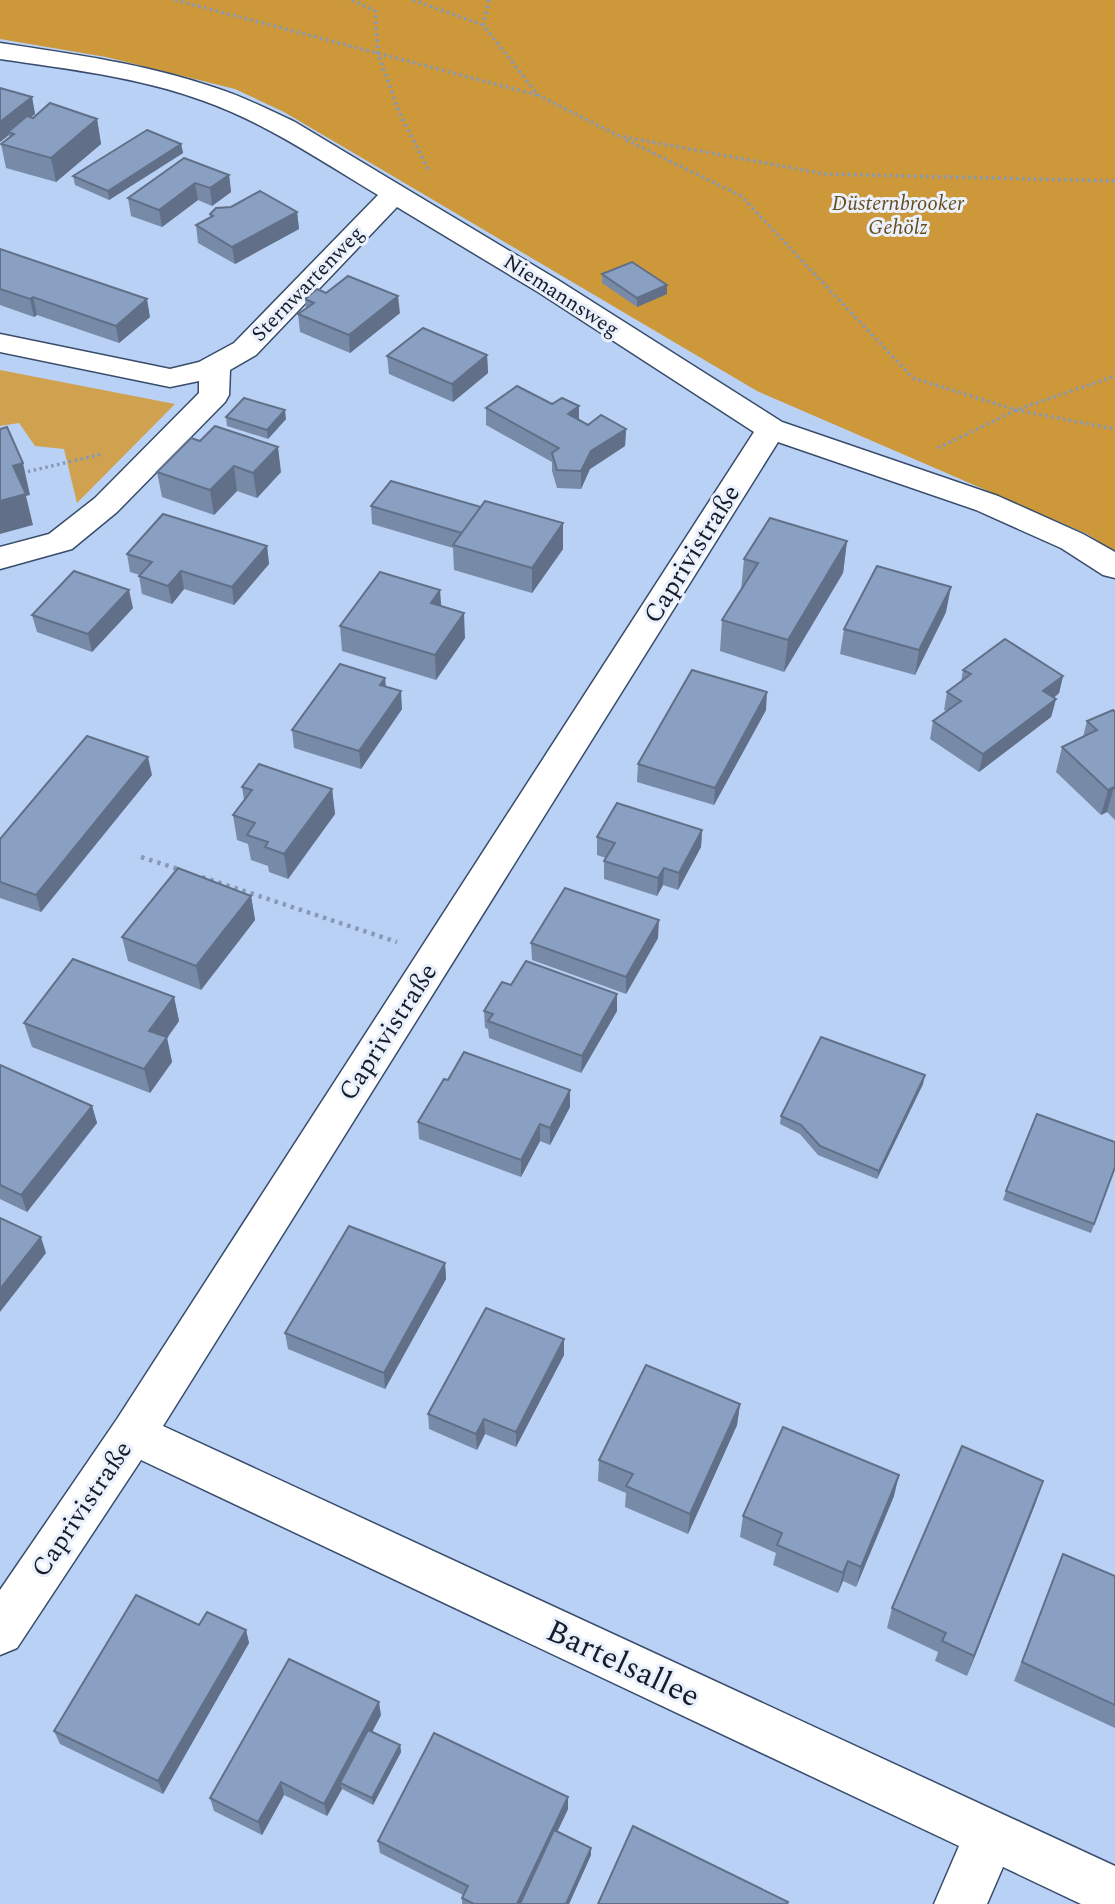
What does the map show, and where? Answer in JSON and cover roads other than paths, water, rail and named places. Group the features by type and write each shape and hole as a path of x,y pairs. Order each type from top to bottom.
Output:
{"street":[{"name":"Niemannsweg","path":"0,51 136,75 192,88 286,128 548,286 771,429 987,503 1072,541 1115,567"},
{"name":"Sternwartenweg","path":"0,343 170,378 215,368 245,349 395,193"},
{"path":"0,558 60,542 106,505 214,395 215,368"},
{"name":"Caprivistraße","path":"0,1633 133,1434 771,429"},
{"name":"Bartelsallee","path":"133,1434 1115,1893"},
{"path":"960,1904 991,1834"}],"park label":[{"name":"Düsternbrooker Gehölz","path":"898,216"}]}
